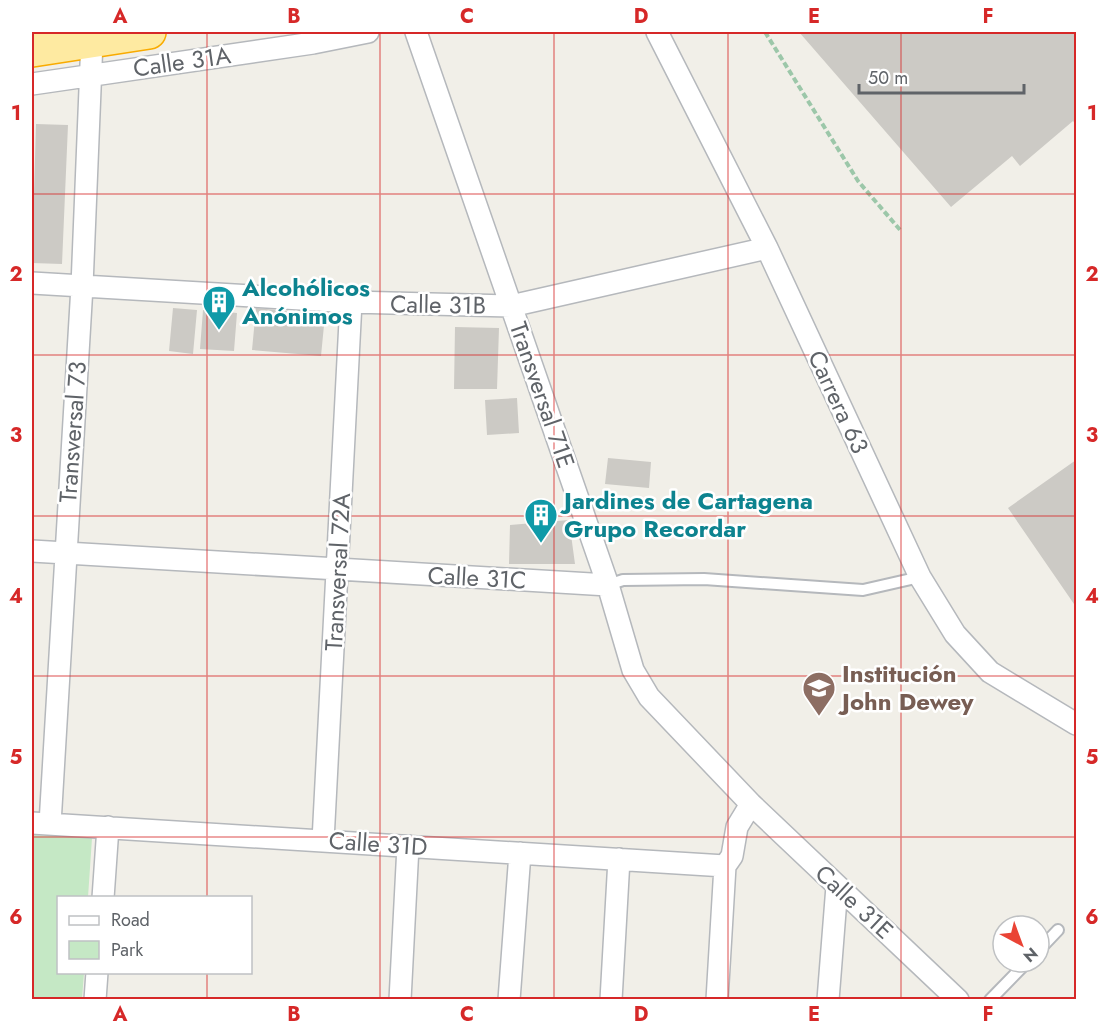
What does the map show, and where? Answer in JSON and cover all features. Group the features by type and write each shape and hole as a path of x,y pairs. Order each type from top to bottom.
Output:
{"highway":[{"path":"32,50 149,32"}],"street":[{"name":"Calle 31A","path":"32,84 313,43 368,32"},
{"name":"Transversal 71E","path":"416,32 608,585 633,670 648,697 752,804"},
{"name":"Carrera 63","path":"657,32 767,248 920,577 956,634 990,672 1077,724"},
{"name":"Transversal 73","path":"41,824 65,553 82,286 92,40"},
{"name":"Calle 31B","path":"32,283 351,302 511,306 767,248"},
{"name":"Transversal 72A","path":"323,841 351,302"},
{"name":"Calle 31C","path":"32,551 608,585"},
{"path":"717,999 725,866 732,856 737,827 752,804"},
{"name":"Calle 31E","path":"752,804 958,999"},
{"name":"Calle 31D","path":"41,824 725,866"},
{"path":"103,896 108,827"},
{"path":"400,999 408,846"},
{"path":"509,999 520,853"},
{"path":"611,999 620,859"},
{"path":"828,999 837,886"},
{"path":"95,999 97,974"}],"lane":[{"name":"Calle 31C","path":"608,585 623,580 704,579 863,590 920,577"},
{"path":"1051,937 1058,930"},
{"path":"990,999 1015,974"}],"path":[{"path":"765,32 858,181 901,231"}],"green space":[{"path":"32,835 92,838 88,896 57,896 57,974 84,974 82,999 32,999"}],"building":[{"path":"799,32 1076,32 1076,125 1073,121 1020,166 1012,156 951,207"},
{"path":"36,124 68,125 62,264 32,263"},
{"path":"173,308 197,310 193,354 169,351"},
{"path":"256,308 325,315 321,356 252,350"},
{"name":"Alcohólicos Anónimos","path":"203,310 237,313 234,351 200,349"},
{"path":"455,327 499,328 497,389 454,389"},
{"path":"517,398 519,433 487,435 485,400"},
{"path":"608,458 651,462 649,488 605,484"},
{"path":"1076,460 1076,602 1074,604 1008,508"},
{"name":"Jardines de Cartagena Grupo Recordar","path":"569,520 575,564 509,564 510,525"}],"place":[{"name":"Alcohólicos Anónimos","path":"219,331"},
{"name":"Jardines de Cartagena Grupo Recordar","path":"541,544"},
{"name":"Institución John Dewey","path":"819,717"}]}
